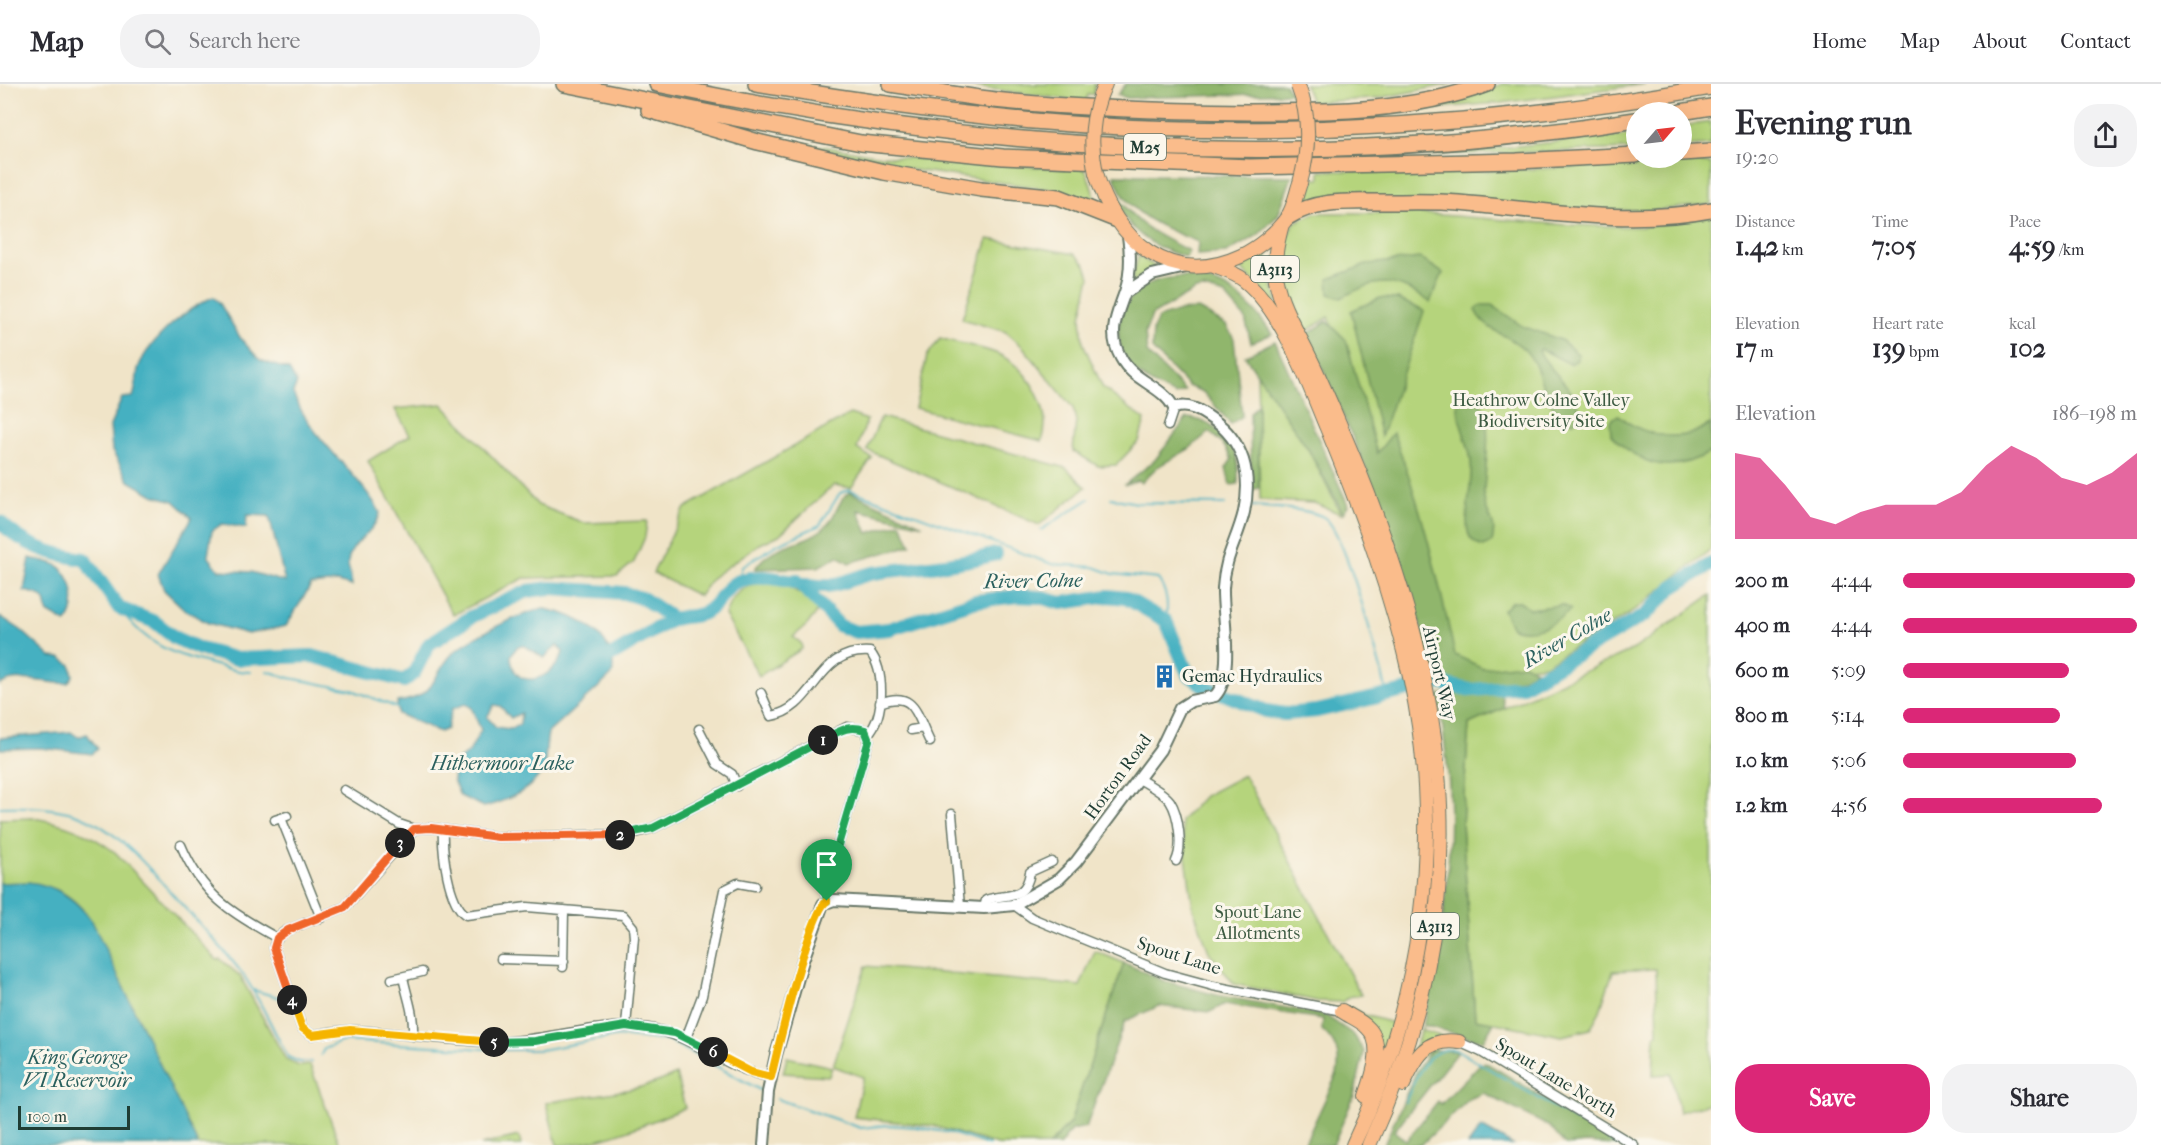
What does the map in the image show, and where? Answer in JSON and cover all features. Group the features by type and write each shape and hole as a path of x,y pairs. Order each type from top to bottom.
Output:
{"highway":[{"name":"M25","path":"564,84 758,142 884,172 981,189 1059,197 1115,219"},
{"name":"M25","path":"657,84 810,113 907,127 1037,141 1125,146 1215,149 1359,146 1474,139 1626,121"},
{"name":"M25","path":"756,84 874,103 989,117 1086,125 1211,128 1330,128 1448,121 1585,107 1711,87"},
{"name":"M25","path":"891,84 1001,100 1083,108 1269,112 1386,106 1431,99 1487,84"},
{"name":"Airport Way","path":"1297,85 1308,131 1305,161 1285,220 1274,262 1281,299 1326,394 1359,472 1394,570 1418,679 1414,700 1422,750 1425,817 1422,908 1403,1012 1363,1125 1353,1145"},
{"path":"1102,90 1092,126 1092,150 1101,191 1115,219 1128,236 1154,256 1187,267 1214,266 1254,250 1285,220 1317,204 1333,202 1457,203 1589,216 1653,216 1711,210"},
{"name":"M25","path":"592,91 861,143 1003,157 1250,166 1517,161 1626,156"},
{"path":"1692,110 1711,107"},
{"path":"1692,152 1711,151"},
{"name":"Airport Way","path":"1214,266 1243,279 1260,296 1295,357 1359,508 1399,631 1418,679 1429,698 1439,768 1441,804 1441,857 1436,915 1424,989 1410,1040 1370,1145"},
{"path":"1342,1011 1369,1028 1376,1040 1377,1052 1363,1108 1363,1125"},
{"path":"1370,1145 1388,1120 1418,1054 1438,1042 1459,1042"}],"street":[{"path":"1128,236 1131,259 1125,293 1113,325 1120,356 1135,376 1167,397 1174,408 1168,426"},
{"path":"1125,293 1152,275 1187,267"},
{"name":"Horton Road","path":"827,901 984,908 1014,905 1059,879 1070,869 1165,741 1180,708 1191,701 1215,696 1223,680 1224,572 1231,546 1244,514 1244,458 1233,437 1211,418 1184,405 1174,408"},
{"path":"761,693 771,717 778,715 800,702 824,668 856,652 870,652 876,663 880,703 874,726 868,734 865,755 825,889 827,901 820,909 803,960 771,1077 764,1145"},
{"path":"880,703 898,698 909,703 918,713 930,742"},
{"path":"344,790 399,824 414,829 498,837 626,835 653,828 847,727 856,726 868,734"},
{"path":"911,730 923,728"},
{"path":"699,729 717,764 732,774 737,786"},
{"path":"1139,779 1168,799 1174,809 1180,853 1176,861"},
{"path":"281,818 321,918"},
{"path":"955,818 960,906"},
{"path":"399,824 404,839"},
{"path":"414,829 345,907 288,930 277,938 274,948 302,1028 307,1033 312,1035 350,1030 494,1042 535,1041 626,1026 648,1028 686,1038 751,1072 771,1077"},
{"path":"443,830 442,842 453,899 457,910 465,915 527,907 622,915 633,927 626,1026"},
{"path":"181,845 197,878 217,902 277,938"},
{"path":"984,908 986,900 1009,897 1023,891 1028,883 1030,872 1052,862"},
{"path":"686,1038 702,996 724,890 738,883 755,886"},
{"name":"Spout Lane","path":"1014,905 1032,918 1165,973 1213,986 1342,1011"},
{"path":"501,959 513,957 563,964 564,910"},
{"path":"393,979 422,972"},
{"path":"403,977 407,996 414,1011 413,1036"},
{"name":"Spout Lane North","path":"1459,1042 1481,1052 1634,1145"}],"green space":[{"path":"955,84 1095,84 1094,94 1088,95 1085,102"},
{"path":"1126,84 1285,84 1291,93 1128,98 1117,95"},
{"path":"1304,84 1451,84 1374,99 1311,102"},
{"path":"1502,84 1645,84 1501,103 1405,110 1464,99"},
{"path":"1711,122 1711,145 1692,146 1692,125"},
{"path":"1626,135 1626,149 1428,155"},
{"path":"773,138 881,156 1067,169 1082,167 1087,173 1096,202 1055,190 900,168"},
{"path":"1692,163 1711,163 1711,204 1649,211 1302,202 1311,179 1320,179 1320,170 1448,172 1626,165 1626,168 1692,168"},
{"path":"1114,175 1292,176 1278,215 1258,235 1226,253 1197,255 1198,242 1159,225 1136,210 1119,189"},
{"path":"1107,182 1125,207 1142,224 1189,251 1186,257 1157,246 1136,231 1120,210"},
{"name":"Heathrow Colne Valley Biodiversity Site","path":"1315,213 1415,213 1568,225 1642,227 1711,216 1711,549 1631,613 1545,665 1445,677 1377,454 1329,317 1305,332 1280,280 1283,244 1295,222"},
{"path":"988,239 1075,254 1086,265 1090,277 1081,317 1083,343 1103,388 1145,420 1139,441 1116,465 1098,466 1073,451 1076,421 1073,408 1023,347 1006,332 962,319"},
{"path":"1265,248 1277,301 1273,303 1237,264"},
{"path":"1138,256 1156,267 1131,283"},
{"path":"1420,258 1443,273 1430,302 1406,288 1387,283 1366,286 1341,298 1329,294 1328,279 1369,264"},
{"path":"1197,278 1223,286 1245,301 1272,334 1251,343 1245,318 1225,295 1204,289 1195,290 1152,315 1145,333 1147,353 1185,391 1175,395 1156,386 1133,369 1122,352 1119,326 1127,303 1135,293 1159,280"},
{"path":"1380,298 1398,299 1424,311 1381,437 1351,311"},
{"path":"1481,305 1492,305 1522,326 1561,340 1579,355 1576,361 1570,364 1541,349 1539,351 1574,396 1581,415 1573,422 1561,415 1547,397 1537,368 1525,350 1491,328 1479,317 1475,310"},
{"path":"1198,309 1226,325 1234,339 1242,416 1231,424 1203,392 1188,386 1152,349 1153,330 1158,318 1180,311"},
{"path":"1327,321 1346,340 1377,453 1393,433 1421,515 1455,655 1483,668 1524,664 1536,670 1526,677 1488,684 1436,681 1410,589 1377,494 1308,334"},
{"path":"940,338 995,353 1022,371 1042,405 1045,429 1042,441 915,408 927,356"},
{"path":"1275,341 1348,505 1343,513 1308,449 1245,356"},
{"path":"1257,371 1308,449 1341,514 1314,503 1260,500"},
{"path":"1465,397 1476,400 1483,409 1487,423 1484,498 1494,528 1492,542 1484,547 1474,542 1468,532 1471,462 1458,411 1458,403"},
{"path":"442,404 538,505 584,523 647,521 645,537 634,562 617,576 524,578 453,615 368,461 410,435 395,409"},
{"path":"1258,404 1259,488 1251,490 1250,413"},
{"path":"850,414 867,420 857,449 872,458 851,488 834,485 779,535 758,545 713,577 699,596 653,573 685,508"},
{"path":"1618,415 1643,430 1671,436 1690,434 1711,424 1711,452 1697,459 1670,465 1646,461 1634,455 1611,435 1610,421"},
{"path":"881,417 1066,468 1086,487 1039,525 867,450"},
{"path":"1187,418 1203,421 1228,441 1237,459 1238,484 1230,485 1226,468 1232,459 1223,444 1209,432 1189,449 1157,467 1141,483 1138,480 1124,485 1155,460"},
{"path":"850,492 923,525 858,510 868,533 901,523 911,545 849,563 838,556 818,567 755,569 770,554 809,537 826,526"},
{"path":"771,582 791,588 821,607 807,625 793,637 801,643 802,649 759,676 725,615 736,594 754,584"},
{"path":"1711,595 1711,1103 1679,1112 1671,1074 1653,1075 1655,1035 1658,1034 1656,969 1613,971 1600,1011 1590,1029 1562,1036 1475,1019 1462,824 1469,724 1634,649"},
{"path":"1512,601 1519,601 1529,609 1562,605 1571,610 1544,627 1520,630 1512,628 1503,610"},
{"path":"1459,691 1501,694 1504,708 1469,724 1462,824 1475,1019 1494,1022 1483,1041 1423,1025 1440,936 1449,847 1449,786 1439,695"},
{"name":"Spout Lane Allotments","path":"1244,775 1361,995 1348,997 1342,1002 1317,1001 1234,984 1209,952 1193,908 1181,821 1204,796"},
{"path":"33,818 77,830 116,853 217,960 220,959 240,976 286,1060 299,1066 310,1065 340,1145 198,1145 96,930 87,916 68,896 44,885 0,883 0,819"},
{"path":"1095,951 1124,963 1070,1123 1049,1145 998,1145 934,1126 854,1117 863,1077 833,1066 866,966 1080,986"},
{"path":"1124,963 1164,981 1220,996 1325,1015 1354,1035 1364,1052 1354,1096 1333,1145 1304,1145 1337,1074 1336,1049 1331,1039 1322,1030 1323,1019 1225,1004 1210,1012 1159,1006 1125,1021 1086,1127 1071,1130 1060,1145 1049,1145 1070,1123"},
{"path":"1351,1008 1364,1015 1393,1023 1386,1055 1350,1011"},
{"path":"1422,1027 1423,1031 1450,1039 1410,1063"},
{"path":"1431,1050 1458,1051 1394,1131 1406,1141 1438,1101 1441,1104 1479,1065 1485,1062 1617,1142 1615,1145 1587,1143 1565,1145 1550,1127 1484,1093 1469,1099 1421,1145 1384,1145 1417,1070"},
{"path":"787,1057 832,1067 829,1076 783,1073"},
{"path":"676,1074 685,1108 605,1138 557,1145 546,1103 629,1090"},
{"path":"519,1136 521,1145 481,1145"}],"water":[{"path":"213,297 219,302 241,339 260,360 289,370 297,383 293,393 310,425 359,482 380,512 378,519 349,556 348,566 352,586 337,582 311,585 286,626 248,634 208,623 185,610 164,590 158,574 192,518 174,501 153,495 129,481 112,451 110,426 122,398 133,397 138,369 144,356 160,335","holes":["247,515 269,516 285,582 251,572 219,570 208,556 212,531 222,524 246,528"]},
{"path":"30,558 55,564 62,569 70,582 73,603 66,623 47,612 46,602 41,596 24,591"},
{"name":"Hithermoor Lake","path":"545,609 558,612 592,629 602,638 608,648 613,674 548,733 545,761 536,779 512,797 484,807 460,796 453,780 455,762 469,752 481,730 471,707 465,704 452,709 447,729 440,732 398,714 397,702 420,695 427,690 445,662 471,640 497,626","holes":["557,645 563,652 559,662 544,675 535,679 526,679 519,675 513,667 511,655 518,646 525,646 544,658","494,705 500,706 511,718 521,713 520,724 510,729 496,727 487,717"]},
{"path":"0,616 21,630 51,657 61,658 71,665 73,676 68,683 15,679 0,685"},
{"path":"71,732 78,737 87,734 98,749 92,754 41,748 0,749 0,738"},
{"name":"King George VI Reservoir","path":"28,882 47,886 64,894 72,899 92,921 198,1145 0,1145 0,883"},
{"path":"1481,1127 1513,1145 1468,1145"}],"waterway":[{"path":"738,581 742,567 776,545 820,525 840,493 850,490 1052,564 1094,567 1113,574 1158,579 1164,589 1166,599 1166,621"},
{"name":"River Colne","path":"1111,498 1137,503 1225,504"},
{"name":"River Colne","path":"1041,530 1089,499"},
{"name":"River Colne","path":"1252,506 1310,512 1325,518 1333,529 1352,573 1388,696"},
{"name":"River Colne","path":"0,522 19,537 40,548 85,559 119,608 155,622 175,638 200,649 237,659 312,656 404,681 414,673 429,644 473,616 528,591 551,588 624,593 644,599 673,619"},
{"name":"River Colne","path":"612,655 671,620 706,612 734,583 749,578 770,578 828,586 874,573 951,563 996,554"},
{"name":"River Colne","path":"796,580 840,626 856,632 889,629 976,601 1017,596 1040,597 1061,603 1108,596 1126,598 1166,621 1188,674 1204,686 1266,711 1285,714 1317,711 1439,683 1471,690 1523,686 1645,615 1672,588 1711,564"},
{"path":"119,608 141,632 163,648 203,662 251,672"},
{"path":"267,671 290,678 352,690 398,708"},
{"path":"0,807 34,807 68,812 86,818 118,838 146,865 244,976 288,1057 299,1062 311,1062"},
{"path":"253,990 284,999"},
{"path":"503,1050 540,1050 618,1036 670,1041 762,1091"},
{"path":"321,1055 324,1049 343,1041 486,1049"},
{"path":"1405,1102 1423,1065 1437,1052 1457,1050 1618,1145"},
{"path":"777,1099 861,1128 888,1125 916,1127 951,1133 989,1145"}],"place":[{"name":"Gemac Hydraulics","path":"1164,676"}],"route":[{"path":"856,726 865,730 869,740 825,889 827,901 820,909 803,960 782,1028 771,1077 751,1072 675,1033 648,1028 626,1026 535,1041 494,1042 350,1030 312,1035 302,1028 274,948 280,934 345,907 414,829 431,828 498,837 632,834 653,828 847,727 856,726"}]}
